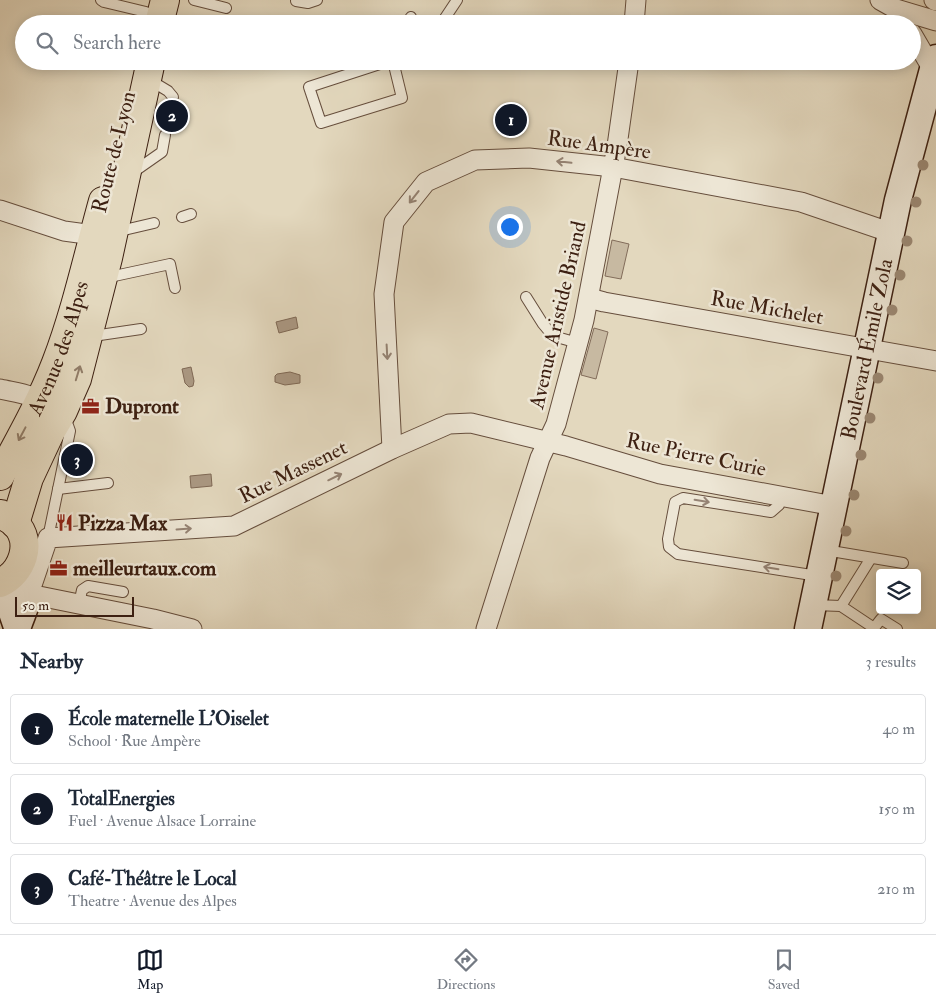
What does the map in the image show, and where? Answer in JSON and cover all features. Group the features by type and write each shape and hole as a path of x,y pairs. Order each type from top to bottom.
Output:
{"main road":[{"name":"Boulevard Émile Zola","path":"811,617 898,200 934,64"},
{"path":"52,406 77,379 115,228 143,70"},
{"name":"Route de Lyon","path":"92,243 118,144 143,70"},
{"name":"Avenue des Alpes","path":"11,587 24,555 23,538 8,519 36,463 52,406 64,342 92,243"},
{"name":"Avenue des Alpes","path":"0,476 52,406"},
{"path":"11,587 24,613 17,628"}],"street":[{"path":"635,15 636,0"},
{"path":"880,0 900,15"},
{"path":"921,19 936,21"},
{"name":"Boulevard Émile Zola","path":"921,46 934,64"},
{"name":"Avenue Aristide Briand","path":"486,629 540,458 556,424 578,342 589,298 613,167 628,70"},
{"name":"Rue Ampère","path":"392,449 384,294 394,222 426,182 475,160 529,158 613,167 800,202 892,232"},
{"path":"0,210 64,231 86,234 100,255 92,323"},
{"path":"64,231 76,248 74,270 62,316 64,342"},
{"name":"Rue Michelet","path":"589,298 936,361"},
{"path":"0,389 29,396 52,406"},
{"name":"Rue Massenet","path":"48,538 234,526 392,449 449,424 471,423 549,441"},
{"name":"Rue Pierre Curie","path":"549,441 660,474 834,506"},
{"path":"48,538 11,587 79,604 154,618 192,629"}],"lane":[{"path":"101,0 158,14"},
{"path":"194,0 226,8"},
{"path":"296,1 308,3 317,0"},
{"path":"447,15 457,0"},
{"path":"147,70 173,97"},
{"path":"364,70 309,88 321,123 402,98 394,70"},
{"path":"125,178 162,152 166,134"},
{"path":"115,228 124,230 154,223"},
{"path":"103,278 170,264 176,288"},
{"path":"526,297 553,336 578,342"},
{"path":"92,323 100,335 141,329"},
{"path":"48,538 70,431 52,406"},
{"path":"58,489 108,483"},
{"path":"782,496 779,505 771,512 683,498 675,502 668,539 669,547 678,554 820,576"},
{"path":"825,550 903,563"},
{"path":"811,617 841,606 871,558"},
{"path":"79,604 82,590 88,586 123,592"},
{"path":"841,606 874,628 881,619 897,629"}],"shaded area":[{"path":"612,240 629,244 621,279 605,276"},
{"path":"296,317 298,328 279,333 276,322"},
{"path":"594,328 608,332 596,379 581,375"},
{"path":"191,367 194,381 193,386 189,387 185,383 182,369"},
{"path":"290,372 300,375 300,383 285,385 275,382 277,374"},
{"path":"211,474 212,486 191,488 190,476"}],"place":[{"name":"TotalEnergies","path":"172,116"},
{"name":"École maternelle L'Oiselet","path":"511,120"},
{"name":"Dupront","path":"91,406"},
{"name":"Café-Théâtre le Local","path":"77,460"},
{"name":"Pizza Max","path":"64,523"},
{"name":"meilleurtaux.com","path":"59,568"}]}
